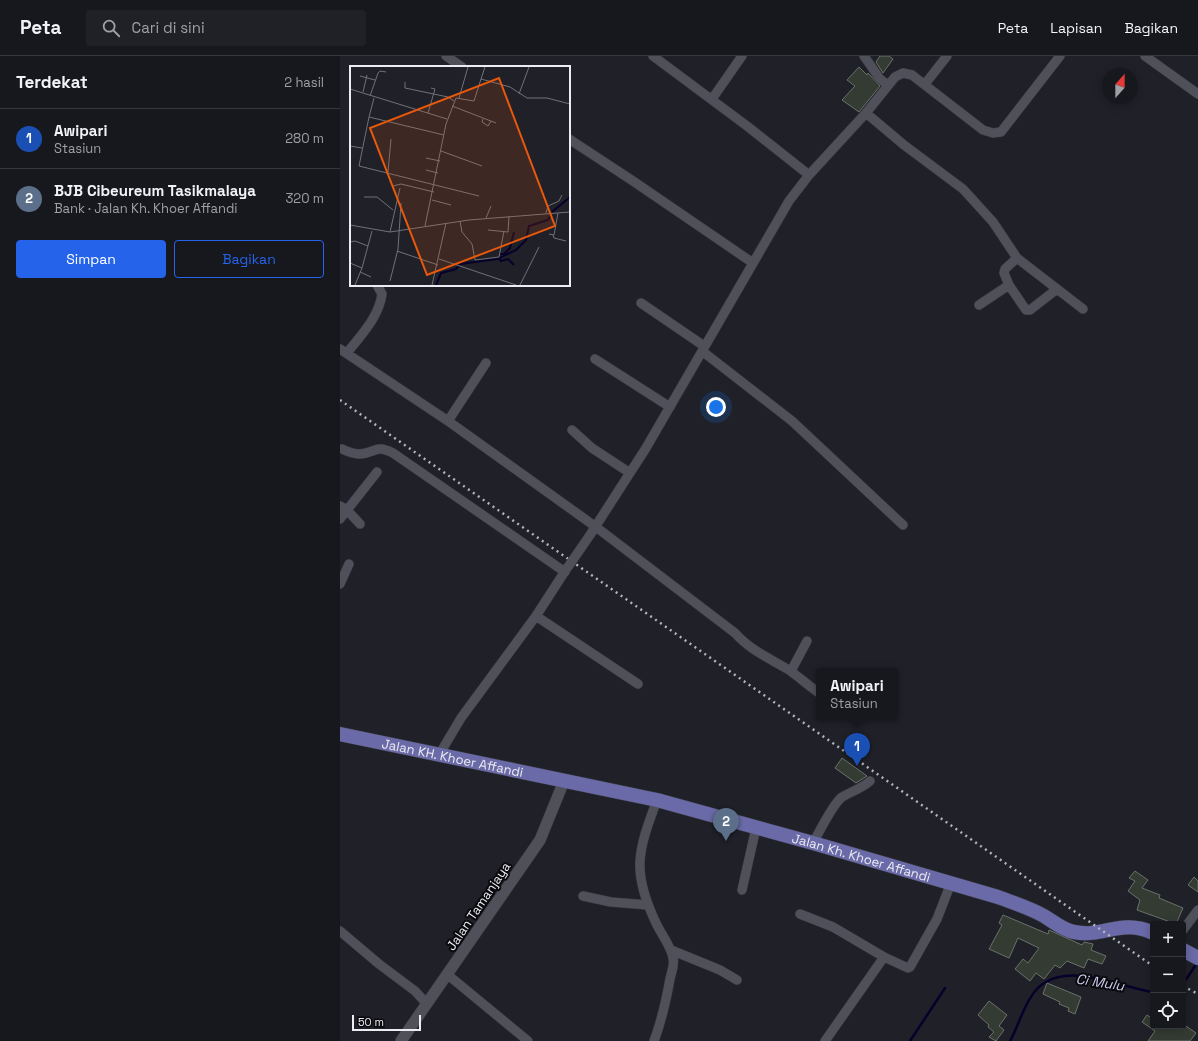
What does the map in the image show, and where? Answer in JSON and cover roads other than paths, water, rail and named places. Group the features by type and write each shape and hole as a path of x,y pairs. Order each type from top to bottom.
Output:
{"main road":[{"name":"Jalan KH. Khoer Affandi","path":"340,734 564,781"},
{"name":"Jalan Kh. Khoer Affandi","path":"564,781 657,800 951,883 1017,904 1073,932 1087,933 1132,926 1150,932"}],"street":[{"path":"446,56 461,66"},
{"path":"653,56 712,99 808,175"},
{"path":"712,99 742,56"},
{"path":"864,56 880,79 888,85"},
{"path":"925,84 947,56"},
{"path":"439,755 461,718 536,616 566,569 596,527 670,407 789,201 808,175 866,113 895,77 903,73 912,75 983,130 1001,132 1060,56"},
{"path":"1145,56 1198,94"},
{"path":"866,113 904,145 963,189 993,222 1017,258 1083,309"},
{"path":"570,141 633,181 753,263"},
{"path":"1017,258 1004,270 1004,276 1025,308 1028,310 1056,289"},
{"path":"978,305 1009,285"},
{"path":"378,286 382,294 379,307 373,319 344,351 448,421 596,527 735,632 744,642 758,653 791,671 816,691"},
{"path":"641,303 703,348 792,421 903,525"},
{"path":"595,359 670,407"},
{"path":"448,421 486,363"},
{"path":"572,430 592,448 630,473"},
{"path":"342,449 353,454 379,448 393,452 566,569"},
{"path":"340,518 344,508 377,472"},
{"path":"344,508 360,524"},
{"path":"340,584 349,564"},
{"path":"536,616 638,684"},
{"path":"791,671 807,641"},
{"name":"Jalan Tamanjaya","path":"402,1041 544,834 564,781"},
{"path":"813,843 838,801 851,792 862,789 870,782"},
{"path":"654,1041 666,1002 674,962 671,950 648,904 639,867 639,854 657,800"},
{"path":"742,890 756,828"},
{"path":"800,914 833,927 906,968 910,967 940,913 951,883"},
{"path":"583,896 611,902 648,904"},
{"path":"1186,926 1198,910"},
{"path":"340,931 379,964 415,991 427,1004"},
{"path":"671,950 720,970 737,980"},
{"path":"825,1041 884,957"},
{"path":"448,975 528,1041"}],"waterway":[{"name":"Ci Mulu","path":"1186,980 1197,963"},
{"name":"Ci Mulu","path":"1010,1041 1032,995 1048,981 1062,977 1077,976 1109,981 1150,991"},
{"path":"910,1041 945,988"}],"railway":[{"path":"340,400 1150,964"},
{"path":"1186,988 1198,994"}],"place":[{"name":"Awipari","path":"857,766"},
{"name":"BJB Cibeureum Tasikmalaya","path":"726,841"}]}
